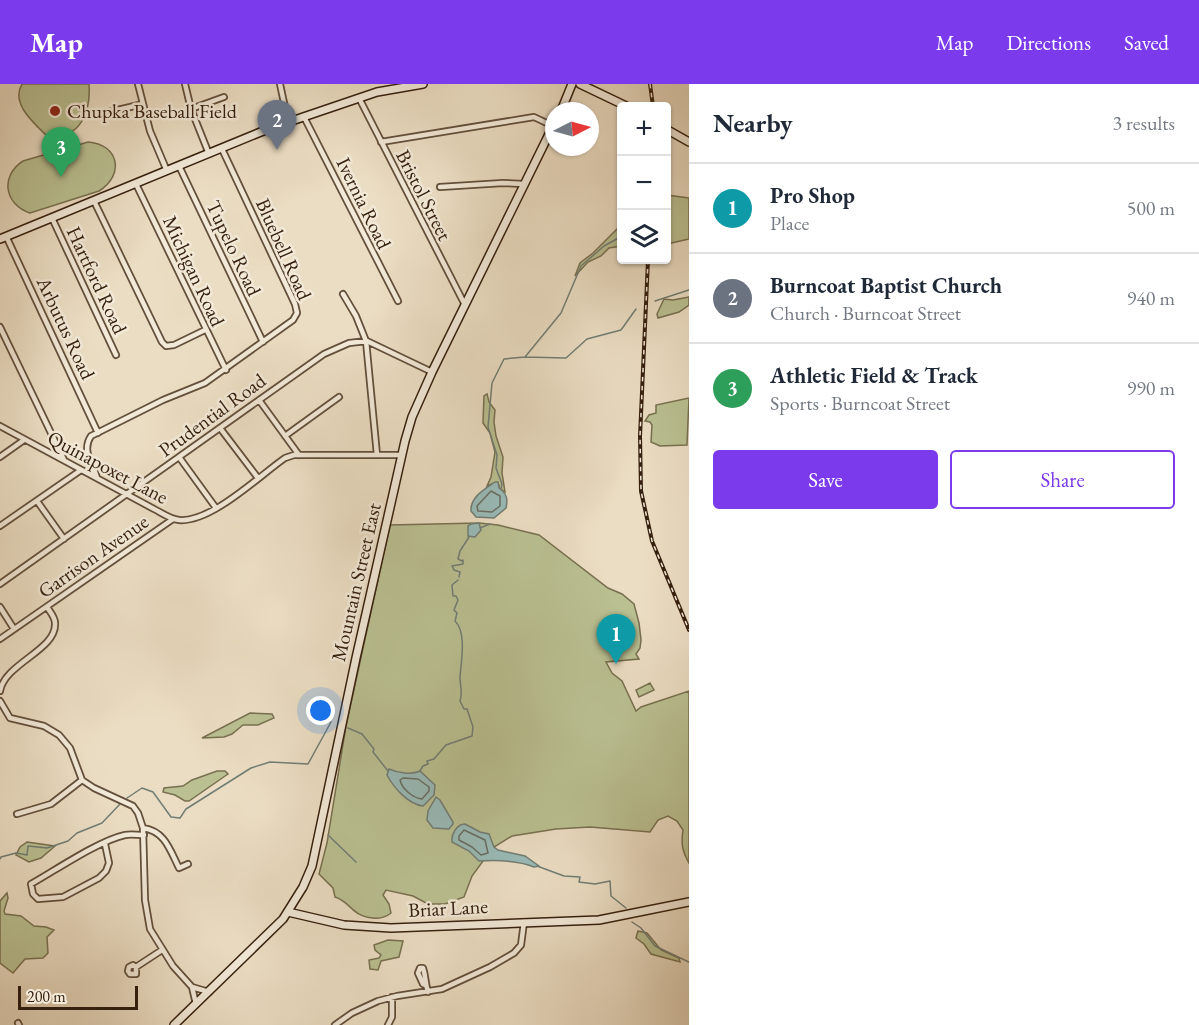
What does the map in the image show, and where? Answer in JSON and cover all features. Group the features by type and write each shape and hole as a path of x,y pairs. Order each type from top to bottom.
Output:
{"main road":[{"path":"3,238 222,148 304,117 377,92 423,84"},
{"path":"565,102 572,84"},
{"path":"580,84 618,102"},
{"path":"671,132 689,142"},
{"name":"Mountain Street East","path":"174,1025 264,939 288,912 308,877 318,846 356,658 412,417 545,143"},
{"name":"Briar Lane","path":"288,912 339,924 370,928 582,921 612,918 689,902"}],"street":[{"path":"138,84 150,131 167,171"},
{"path":"185,84 191,109 209,154"},
{"path":"281,84 288,123"},
{"path":"191,109 224,97"},
{"name":"Bristol Street","path":"359,98 465,305"},
{"path":"109,112 143,104"},
{"name":"Ivernia Road","path":"304,117 398,301"},
{"path":"381,142 534,117 545,121"},
{"name":"Bluebell Road","path":"98,433 164,400 196,387 226,370 293,320 297,312 222,148"},
{"name":"Tupelo Road","path":"179,166 262,342"},
{"name":"Michigan Road","path":"136,184 226,370"},
{"path":"440,187 524,184"},
{"path":"94,201 162,342 166,346 171,346 205,330"},
{"name":"Hartford Road","path":"52,218 116,355"},
{"name":"Arbutus Road","path":"3,238 98,433"},
{"path":"344,294 366,341 378,455"},
{"path":"0,327 64,460"},
{"path":"366,341 432,372"},
{"name":"Prudential Road","path":"0,584 316,359 349,343 366,341"},
{"path":"285,436 339,397"},
{"path":"259,400 299,455"},
{"name":"Quinapoxet Lane","path":"0,426 173,519 196,519 216,508 285,458 299,455 402,455"},
{"path":"220,428 258,478"},
{"path":"98,433 91,436 86,444 87,453 98,478"},
{"path":"0,457 24,440"},
{"path":"179,457 216,508"},
{"path":"0,526 81,470"},
{"path":"37,501 64,538"},
{"name":"Garrison Avenue","path":"0,639 173,519"},
{"path":"0,607 14,629"},
{"path":"0,691 4,679 43,647 52,635 56,626 54,617 47,607"},
{"path":"0,701 10,718 44,726 59,735 70,748 81,777 94,788 133,806 138,813 144,835 144,887 150,929 173,966 192,987 196,1005"},
{"path":"17,814 51,804 81,777"},
{"path":"143,828 153,829 160,833 179,868 189,864"},
{"path":"105,844 109,863 106,871 99,878 63,897 38,899 33,894 31,884 105,844 126,835 144,835"},
{"path":"335,1025 352,1013 392,997 428,992 456,984 514,953 523,942 524,922"},
{"path":"136,967 162,950"},
{"path":"426,985 428,992"},
{"path":"192,987 209,992"},
{"path":"388,1025 392,1017 392,997"}],"green space":[{"name":"Chupka Baseball Field","path":"22,84 89,84 88,105 76,129 68,134 48,137 31,120 22,106 19,91"},
{"path":"88,142 106,148 115,161 113,177 99,191 30,213 21,209 10,197 8,182 16,167 23,161"},
{"path":"671,196 689,198 689,239 671,243"},
{"path":"617,229 617,247 609,248 601,256 588,262 575,276 580,263"},
{"path":"689,297 689,305 679,312 658,318 657,314 664,299"},
{"path":"487,394 495,410 494,422 503,457 502,473 505,492 494,483 487,486 491,477 495,452 490,433 483,423 484,396"},
{"path":"689,398 687,445 660,446 651,442 652,425 645,421 649,415 656,413 656,405"},
{"path":"479,523 539,535 608,588 622,594 634,604 641,640 636,654 639,659 606,662 612,673 622,681 636,711 641,707 689,691 689,863 683,847 683,830 677,821 668,816 658,820 650,832 590,827 556,829 512,836 494,847 472,876 464,897 445,904 428,904 413,896 386,890 383,895 389,904 391,913 380,918 366,917 335,897 333,888 319,874 327,843 346,726 390,525"},
{"path":"650,683 654,690 639,697 636,690"},
{"path":"250,713 272,714 274,718 258,725 243,725 224,737 202,738"},
{"path":"217,771 225,771 228,774 189,801 163,792 164,788 183,786 192,780"},
{"path":"27,842 55,846 41,858 29,862 16,855 20,847"},
{"path":"7,893 5,914 21,916 34,926 54,930 47,937 48,953 43,958 25,959 13,973 0,963 0,901"},
{"path":"638,931 647,933 661,950 679,958 680,962 651,954 636,938"},
{"path":"388,940 403,941 399,957 381,961 378,970 370,969 369,960 379,958 381,955 375,950 374,945"}],"water":[{"path":"498,482 499,488 504,492 506,508 494,518 476,517 471,511 473,502 479,494"},
{"path":"479,523 481,530 475,537 468,536 468,526"},
{"path":"389,769 405,773 420,771 435,785 434,795 423,806 417,805 402,795 390,780 387,775"},
{"path":"436,797 453,822 449,829 433,828 427,820 428,811"},
{"path":"465,824 489,834 494,847 498,850 525,856 539,866 506,861 479,861 469,851 452,842 455,830"}],"waterway":[{"path":"525,357 561,313 581,266 604,246 617,239"},
{"path":"655,301 689,290"},
{"path":"501,489 502,484 496,468 497,455 488,427 492,383 504,359 566,358 587,339 621,330 636,309"},
{"path":"480,528 490,524"},
{"path":"459,577 460,572 454,570 452,566 463,564 463,560 458,559 469,537"},
{"path":"420,771 428,764 427,761 434,759 446,745 472,736 473,727 467,709 464,709 460,701 462,640 459,626 455,621 457,613 454,610 458,600 456,596 453,596 452,585 458,580"},
{"path":"127,798 142,788 153,792 171,817 180,818 186,809 251,768 270,762 308,764 331,722"},
{"path":"348,728 362,734 388,771"},
{"path":"0,859 16,853 27,855 28,846 47,848 68,841 77,833 102,823 120,804"},
{"path":"328,835 356,862"},
{"path":"537,866 564,876 580,877 579,882 595,884 610,881 611,896 626,908"},
{"path":"632,922 641,928 655,946 689,962"}],"railway":[{"path":"650,84 652,102"},
{"path":"648,264 640,436 641,491 652,541 689,630"}],"place":[{"name":"Chupka Baseball Field","path":"55,111"},
{"name":"Burncoat Baptist Church","path":"277,150"},
{"name":"Athletic Field & Track","path":"61,177"},
{"name":"Pro Shop","path":"616,664"}]}
